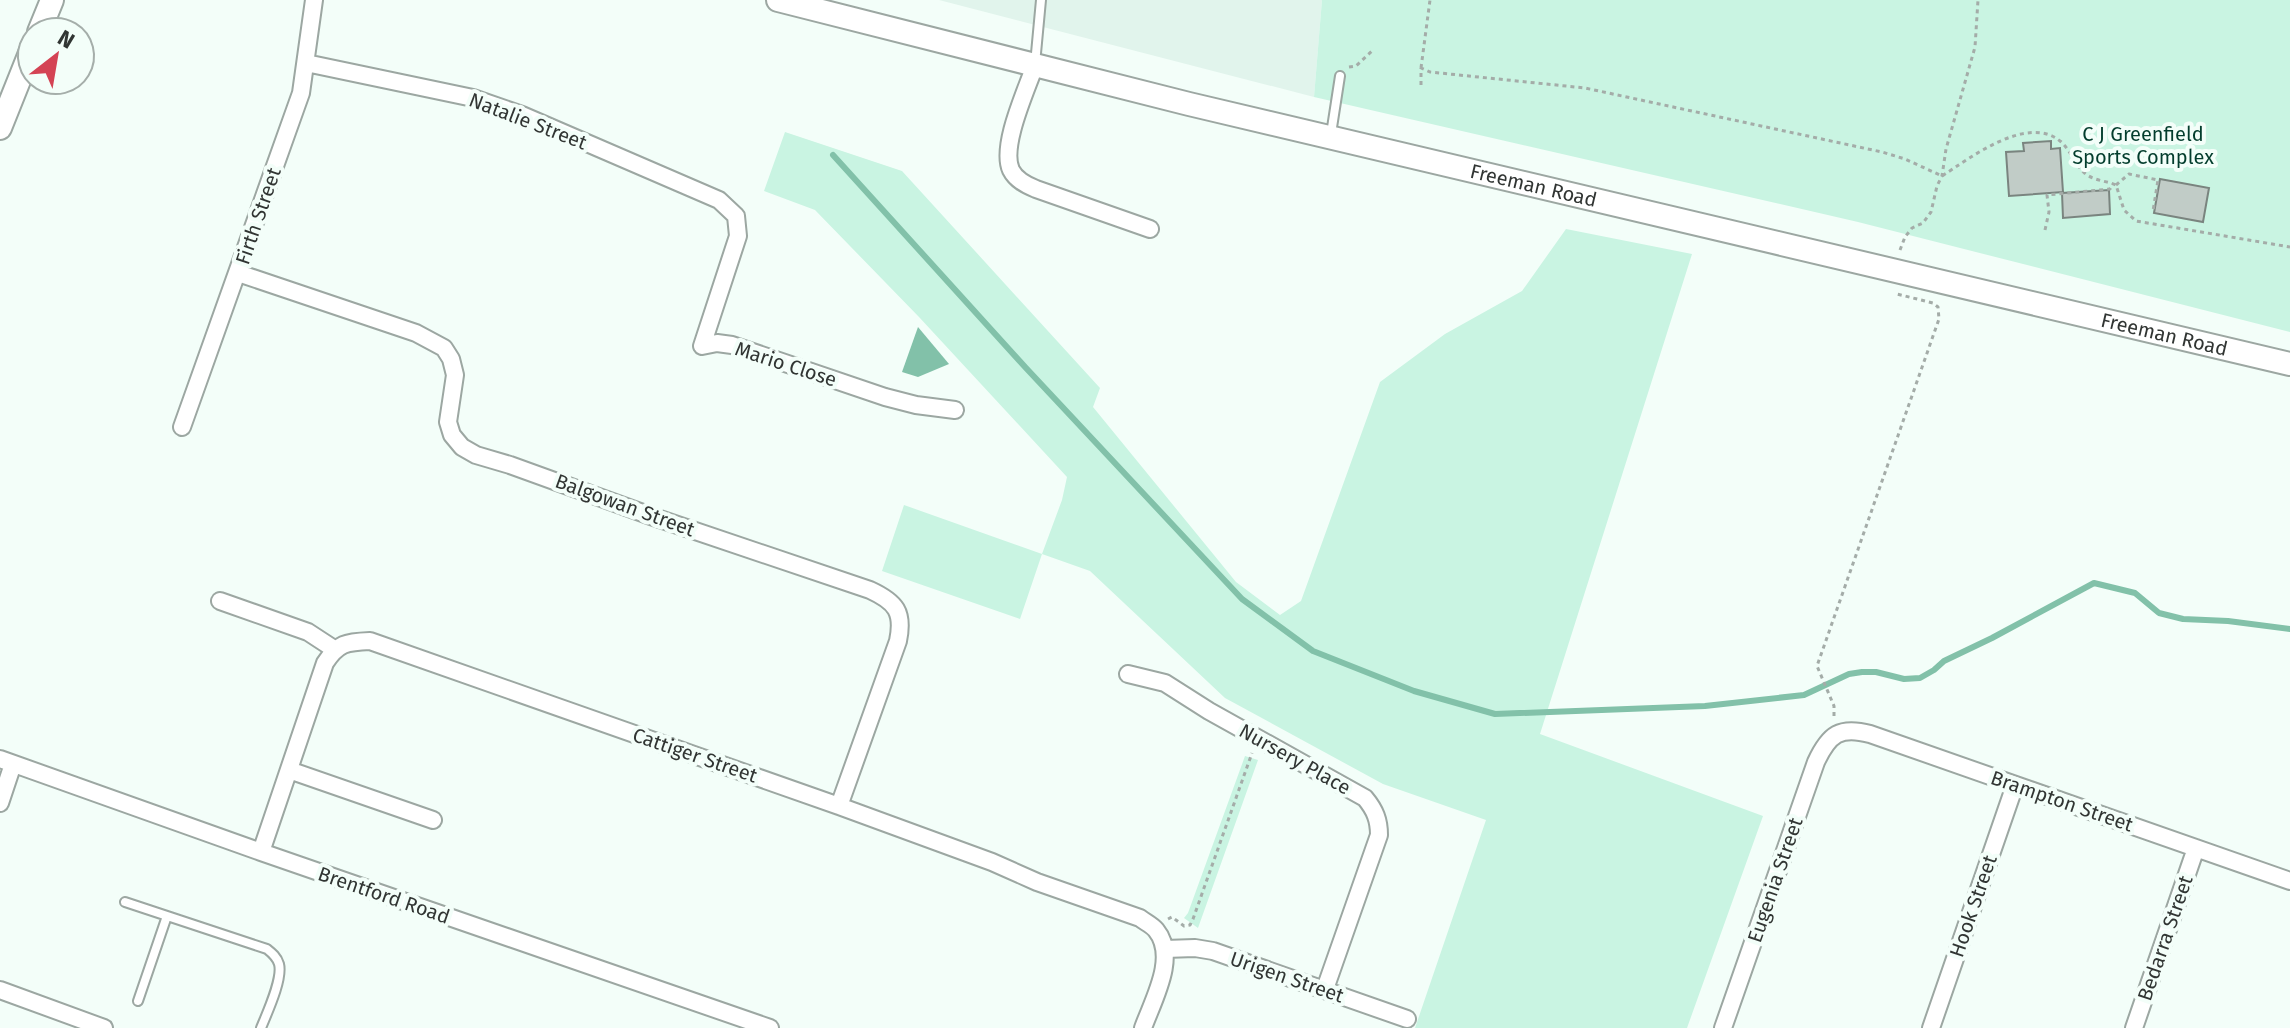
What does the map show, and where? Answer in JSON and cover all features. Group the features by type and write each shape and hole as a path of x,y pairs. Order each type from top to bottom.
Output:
{"street":[{"name":"Firth Street","path":"182,427 301,93 314,0"},
{"name":"Freeman Road","path":"778,0 1658,217 2290,364"},
{"name":"Natalie Street","path":"306,63 473,98 522,115 719,200 736,216"},
{"path":"1035,65 1008,152 1011,169 1021,182 1036,189 1150,229"},
{"path":"0,128 16,88"},
{"name":"Mario Close","path":"736,216 738,236 702,346 717,343 732,345 885,397 955,410"},
{"name":"Balgowan Street","path":"238,273 416,333 444,348 455,375 448,422 452,435 462,447 476,455 870,590 894,604 900,616 898,641 839,806"},
{"path":"220,601 308,632 334,649 325,663 261,852"},
{"name":"Cattiger Street","path":"334,649 349,642 370,641 992,862 1037,882 1140,918 1155,929"},
{"name":"Nursery Place","path":"1128,674 1165,683 1365,798 1377,816 1379,835 1325,989"},
{"name":"Brampton Street","path":"1833,736 1842,731 1856,730 1870,734 2290,881"},
{"name":"Eugenia Street","path":"1723,1028 1816,762 1833,736"},
{"path":"0,803 7,761"},
{"name":"Brentford Road","path":"7,761 770,1028"},
{"path":"289,770 433,820"},
{"name":"Hook Street","path":"1931,1028 2015,785"},
{"name":"Bedarra Street","path":"2134,1028 2196,848"},
{"path":"1143,1028 1165,963 1165,949 1155,929"},
{"name":"Urigen Street","path":"1165,949 1213,951 1407,1019"},
{"path":"0,990 104,1028"}],"lane":[{"path":"1035,65 1041,0"},
{"path":"1331,137 1340,76"},
{"path":"125,902 267,949 275,956 280,967 279,979 261,1028"},
{"path":"138,1001 167,916"}],"path":[{"path":"1421,85 1430,0"},
{"path":"1896,261 1905,237 1931,212 1975,47 1978,0"},
{"path":"1340,76 1341,68 1356,66 1372,51"},
{"path":"1421,68 1430,72 1613,93 1882,152 1942,176"},
{"path":"1942,176 1997,141 2013,136 2041,134 2060,140 2089,176 2115,185"},
{"path":"2045,230 2049,212 2047,195 2110,189 2129,174 2158,180 2153,211"},
{"path":"2115,185 2124,210 2136,221 2290,247"},
{"path":"1833,736 1834,706 1817,666 1819,658 1940,313 1933,303 1905,296"},
{"path":"1155,929 1172,917 1184,926 1190,925 1257,738"}],"shaded area":[{"path":"939,0 1322,0 1314,97"},
{"path":"918,327 949,364 918,377 902,372"}],"green space":[{"name":"C J Greenfield Sports Complex","path":"1322,0 2290,0 2290,332 1858,222 1314,97"},
{"path":"785,132 902,171 1100,388 1093,407 1236,582 1280,615 1301,601 1380,382 1445,334 1522,291 1566,229 1692,254 1540,734 1763,816 1687,1028 1415,1028 1486,820 1383,784 1225,698 1090,571 1042,554 1067,477 815,210 764,191"},
{"path":"904,505 1042,554 1020,619 882,571"},
{"path":"1245,756 1258,760 1198,928 1184,918"}],"building":[{"path":"2051,141 2051,149 2060,148 2063,192 2009,196 2006,152 2024,151 2023,143"},
{"path":"2160,179 2209,188 2203,222 2154,213"},
{"path":"2109,190 2110,214 2063,218 2062,193"}],"waterway":[{"path":"833,155 1242,599 1313,651 1414,691 1495,714 1705,706 1804,695 1849,674 1862,672 1904,679 1920,678 1944,661 2094,583 2135,593 2159,613 2183,619 2290,629"}]}
